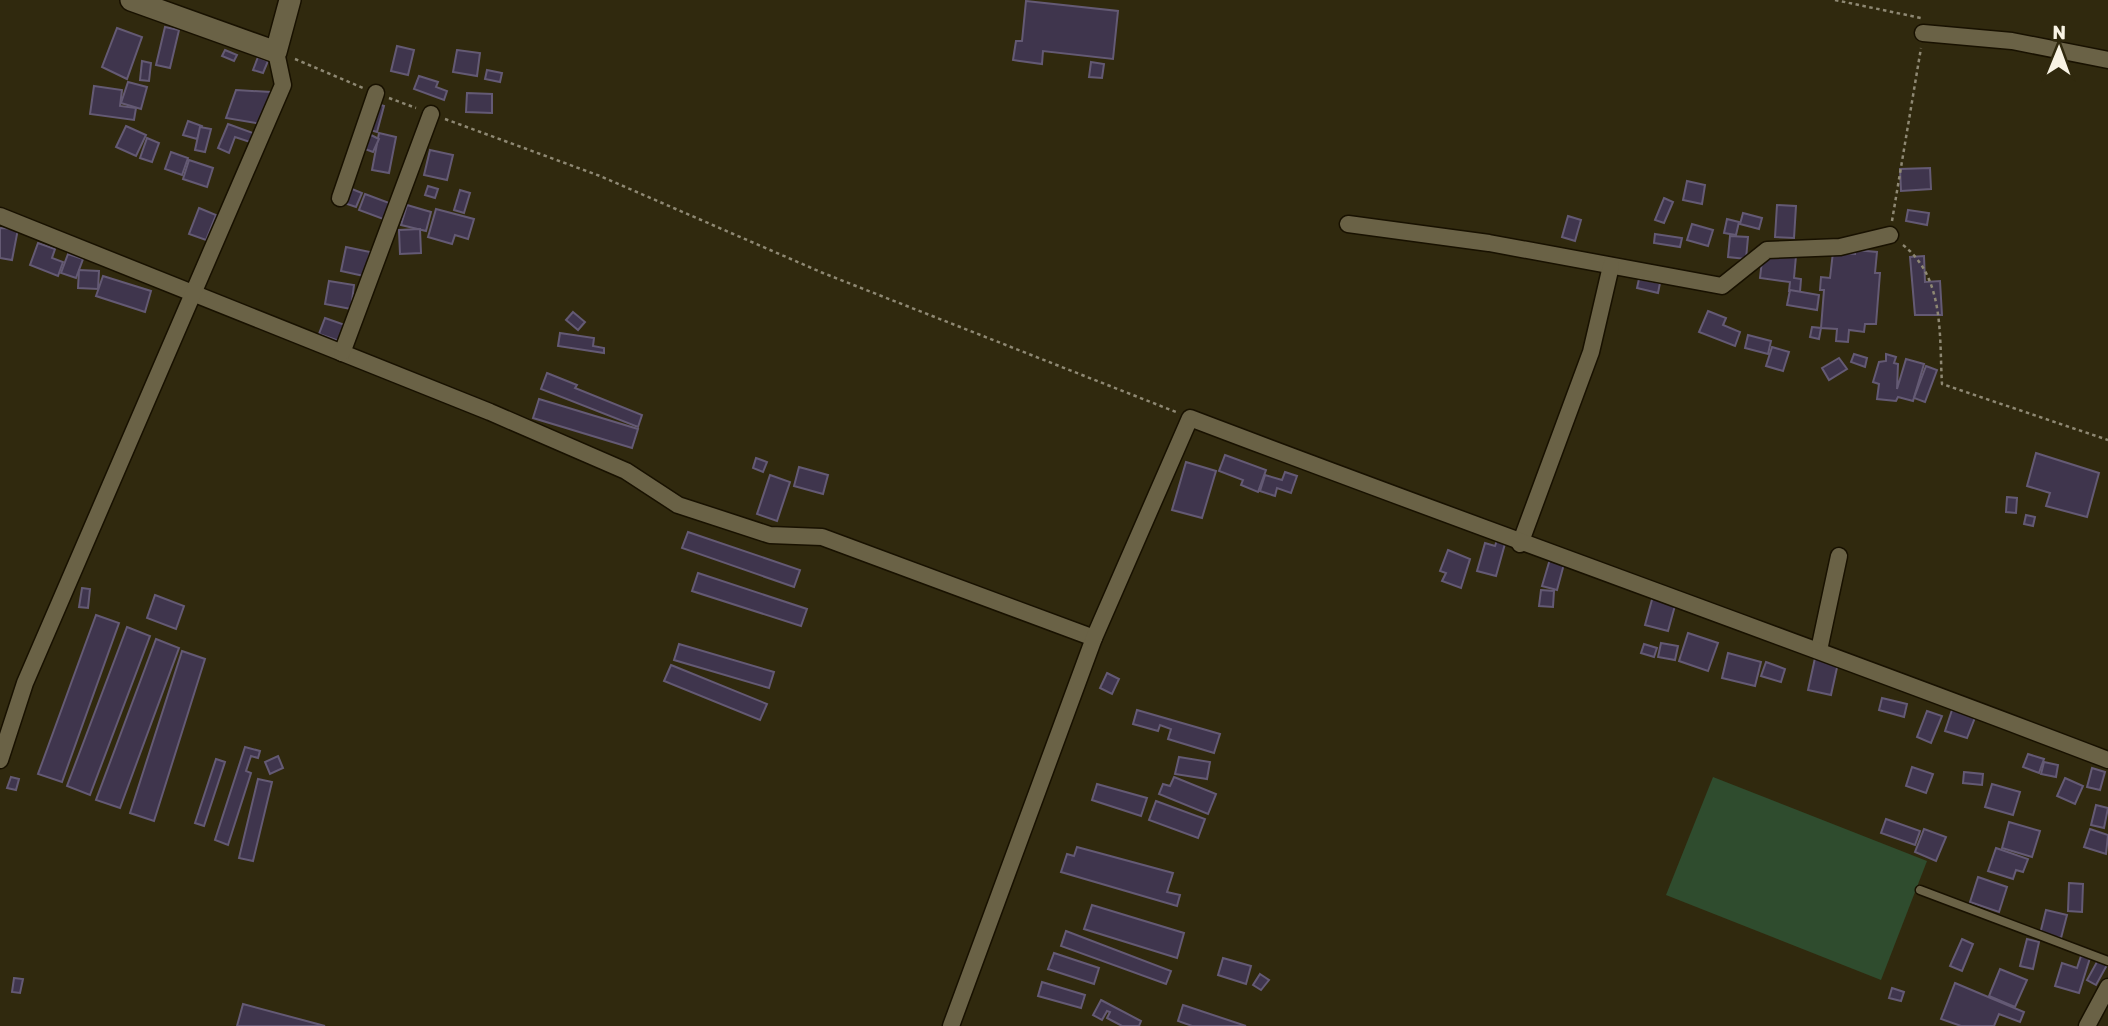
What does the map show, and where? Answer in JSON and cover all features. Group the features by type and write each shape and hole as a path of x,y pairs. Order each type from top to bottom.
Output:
{"main road":[{"path":"131,0 276,51 290,0"}],"street":[{"path":"1923,33 2012,41 2108,60"},
{"path":"0,760 25,683 191,293 284,85 276,51"},
{"path":"340,198 376,93"},
{"path":"342,353 431,114"},
{"path":"0,216 342,353 626,471 678,505 770,535 822,537 897,562 1094,638"},
{"path":"1348,224 1489,243 1722,286 1767,250 1840,247 1890,235"},
{"path":"1520,544 1591,352 1611,266"},
{"path":"951,1026 1094,638 1190,418 1520,544 1819,650 2108,760"},
{"path":"1819,650 1839,556"},
{"path":"2087,1026 2108,987"}],"lane":[{"path":"1920,890 2108,961"}],"path":[{"path":"1835,0 1926,19 1890,235 1919,258 1937,297 1942,384 2108,440"},
{"path":"482,132 600,176 823,273 1190,418"}],"green space":[{"path":"1713,777 1927,861 1881,980 1666,895"}],"building":[{"path":"1026,1 1118,11 1113,59 1043,51 1042,64 1013,60 1016,41 1022,41"},
{"path":"165,27 179,30 170,68 156,65"},
{"path":"117,28 142,37 127,79 102,67"},
{"path":"397,46 414,50 408,75 391,71"},
{"path":"225,50 237,55 234,61 222,56"},
{"path":"457,50 480,53 477,76 453,72"},
{"path":"258,57 268,61 263,73 253,70"},
{"path":"142,61 151,63 149,81 140,80"},
{"path":"1091,62 1104,64 1102,78 1089,77"},
{"path":"487,70 502,73 500,82 485,79"},
{"path":"419,76 438,82 436,87 447,91 444,100 414,89"},
{"path":"128,82 147,87 141,109 121,103"},
{"path":"94,86 122,90 120,106 136,108 134,120 90,114"},
{"path":"236,90 271,92 262,124 226,118"},
{"path":"467,93 492,94 492,113 466,112"},
{"path":"374,103 384,106 377,132 367,129"},
{"path":"188,121 202,126 197,139 183,135"},
{"path":"228,124 253,133 250,142 235,137 229,153 218,148"},
{"path":"126,126 146,135 136,156 116,147"},
{"path":"200,127 211,129 205,152 195,150"},
{"path":"379,133 396,137 389,173 372,170"},
{"path":"369,134 379,139 373,152 362,148"},
{"path":"147,138 159,143 152,162 140,158"},
{"path":"430,150 453,155 447,180 424,175"},
{"path":"171,152 188,158 182,175 165,169"},
{"path":"189,160 213,168 207,187 183,179"},
{"path":"1930,168 1931,189 1901,191 1900,169"},
{"path":"1687,181 1705,185 1702,204 1683,200"},
{"path":"428,186 438,189 435,198 425,195"},
{"path":"347,187 362,193 356,207 341,202"},
{"path":"460,190 470,193 464,213 454,210"},
{"path":"365,194 392,204 386,220 359,210"},
{"path":"1664,198 1673,202 1664,223 1655,220"},
{"path":"407,205 431,212 426,231 401,225"},
{"path":"1777,205 1796,206 1794,238 1775,237"},
{"path":"199,208 216,215 206,240 189,234"},
{"path":"436,209 474,219 468,239 455,235 452,244 428,237"},
{"path":"1908,210 1929,213 1927,225 1906,221"},
{"path":"1743,213 1762,218 1759,229 1740,224"},
{"path":"1568,216 1581,220 1575,241 1562,237"},
{"path":"1727,219 1739,222 1736,235 1724,233"},
{"path":"1692,224 1713,230 1708,246 1687,240"},
{"path":"0,228 18,229 12,260 0,258"},
{"path":"420,229 421,253 400,254 399,230"},
{"path":"1655,234 1682,238 1680,247 1654,243"},
{"path":"1730,236 1748,237 1746,259 1728,257"},
{"path":"38,243 55,249 52,258 63,262 58,276 30,265"},
{"path":"346,247 370,252 364,276 341,271"},
{"path":"1855,250 1877,252 1875,273 1880,273 1876,324 1865,324 1864,332 1849,330 1848,342 1836,341 1837,329 1821,328 1824,290 1820,290 1821,277 1830,278 1833,252 1855,254"},
{"path":"1763,252 1796,256 1794,278 1801,279 1800,292 1789,291 1790,282 1760,278"},
{"path":"68,254 83,259 76,278 61,273"},
{"path":"1924,256 1925,282 1940,281 1942,315 1915,315 1910,257"},
{"path":"79,270 99,271 98,289 78,288"},
{"path":"103,276 151,291 145,312 96,296"},
{"path":"1639,279 1660,283 1658,293 1637,288"},
{"path":"329,281 354,285 351,309 325,304"},
{"path":"1790,290 1819,295 1817,310 1787,305"},
{"path":"1708,311 1726,318 1723,325 1740,332 1735,346 1699,332"},
{"path":"573,312 585,322 578,330 566,320"},
{"path":"325,318 348,326 342,342 319,334"},
{"path":"1812,327 1821,328 1819,339 1810,337"},
{"path":"560,333 594,338 593,346 604,348 604,353 558,346"},
{"path":"1748,335 1771,341 1768,354 1745,348"},
{"path":"1772,347 1789,352 1783,371 1766,366"},
{"path":"1854,354 1867,358 1865,367 1851,362"},
{"path":"1886,354 1896,357 1894,363 1898,364 1897,389 1906,359 1924,364 1913,401 1898,397 1896,401 1877,399 1879,384 1873,382 1879,362 1886,361"},
{"path":"1839,358 1847,369 1829,380 1822,368"},
{"path":"1926,366 1937,370 1925,402 1914,398"},
{"path":"547,373 577,385 575,388 642,415 638,427 541,389"},
{"path":"539,399 638,429 632,448 533,418"},
{"path":"2036,453 2099,473 2087,517 2046,506 2050,493 2027,486"},
{"path":"1225,455 1266,470 1258,492 1241,485 1243,480 1219,471"},
{"path":"756,458 767,462 763,472 753,468"},
{"path":"1186,462 1216,471 1202,518 1172,510"},
{"path":"799,467 828,475 823,494 794,486"},
{"path":"1285,472 1297,476 1291,493 1277,488 1275,496 1260,491 1265,475 1282,480"},
{"path":"770,475 790,482 777,521 757,514"},
{"path":"2007,497 2017,498 2016,513 2006,512"},
{"path":"2026,515 2035,517 2033,526 2024,524"},
{"path":"688,532 800,570 794,587 682,548"},
{"path":"1498,537 1506,540 1496,576 1477,571 1485,543 1495,546"},
{"path":"1448,550 1470,559 1461,588 1442,581 1446,573 1440,571"},
{"path":"1550,559 1564,564 1557,590 1542,586"},
{"path":"698,573 807,609 801,626 692,591"},
{"path":"82,588 90,589 88,608 79,607"},
{"path":"1541,590 1554,591 1553,607 1539,606"},
{"path":"155,595 184,606 176,629 147,618"},
{"path":"1653,596 1676,602 1668,631 1645,625"},
{"path":"96,615 119,623 62,782 38,774"},
{"path":"127,627 150,636 90,795 67,786"},
{"path":"1688,633 1718,643 1708,671 1679,661"},
{"path":"156,639 179,648 120,808 96,800"},
{"path":"1661,643 1678,646 1675,660 1658,657"},
{"path":"679,644 774,672 769,688 674,660"},
{"path":"1644,644 1657,648 1654,657 1641,653"},
{"path":"182,651 205,659 154,821 130,813"},
{"path":"1728,653 1761,662 1755,686 1722,678"},
{"path":"1815,658 1838,663 1831,695 1808,690"},
{"path":"1766,662 1785,669 1781,682 1761,676"},
{"path":"671,665 767,704 760,720 664,681"},
{"path":"1107,673 1119,679 1112,694 1100,688"},
{"path":"1882,698 1907,704 1904,717 1879,710"},
{"path":"1953,707 1976,715 1967,738 1945,731"},
{"path":"1137,710 1220,734 1214,753 1168,739 1171,729 1160,725 1158,731 1133,724"},
{"path":"1927,711 1942,716 1931,743 1917,737"},
{"path":"245,747 260,751 258,758 251,756 246,771 251,773 228,845 215,840"},
{"path":"2028,754 2044,759 2039,773 2023,767"},
{"path":"278,756 283,768 270,774 265,762"},
{"path":"1179,757 1210,762 1207,779 1175,774"},
{"path":"216,759 225,762 204,826 195,823"},
{"path":"2044,762 2058,765 2056,777 2041,774"},
{"path":"1912,767 1933,774 1926,793 1906,786"},
{"path":"2092,768 2105,772 2100,790 2087,787"},
{"path":"1964,772 1983,774 1982,785 1963,783"},
{"path":"11,777 19,779 16,790 7,788"},
{"path":"1174,777 1216,794 1208,814 1159,794 1163,784 1170,786"},
{"path":"2065,778 2083,786 2075,804 2057,796"},
{"path":"258,779 272,782 253,861 239,858"},
{"path":"1097,784 1147,798 1141,816 1092,800"},
{"path":"1992,784 2020,792 2013,815 1985,807"},
{"path":"1156,801 1205,819 1198,838 1149,820"},
{"path":"2096,805 2108,808 2104,828 2091,825"},
{"path":"1886,819 1920,831 1915,845 1881,833"},
{"path":"2009,822 2040,831 2032,857 2002,848"},
{"path":"1924,829 1946,837 1936,861 1915,852"},
{"path":"2090,829 2108,835 2106,854 2084,847"},
{"path":"1077,847 1173,873 1167,892 1180,895 1177,906 1061,872 1067,854 1074,856"},
{"path":"1996,848 2028,859 2023,872 2016,870 2013,879 1988,871"},
{"path":"1978,877 2007,887 1999,912 1970,902"},
{"path":"2069,883 2083,884 2082,912 2068,911"},
{"path":"1092,905 1184,933 1177,958 1084,929"},
{"path":"2046,910 2067,915 2061,938 2040,934"},
{"path":"1066,931 1171,971 1166,984 1061,946"},
{"path":"1962,939 1973,944 1962,971 1950,966"},
{"path":"2027,939 2039,942 2033,969 2020,966"},
{"path":"1054,953 1099,968 1094,984 1048,969"},
{"path":"2081,956 2090,958 2079,993 2055,986 2062,963 2077,968"},
{"path":"1223,958 1251,966 1246,984 1218,975"},
{"path":"2098,960 2107,965 2096,985 2087,980"},
{"path":"2000,969 2027,980 2015,1007 1989,996"},
{"path":"1260,974 1269,980 1261,990 1253,985"},
{"path":"14,978 23,979 20,993 12,992"},
{"path":"1042,982 1085,995 1081,1008 1038,996"},
{"path":"1955,983 2024,1012 2020,1022 1999,1014 1994,1026 1961,1026 1941,1019"},
{"path":"1892,988 1904,992 1901,1001 1889,998"},
{"path":"1101,1000 1141,1021 1139,1026 1122,1026 1107,1018 1110,1012 1107,1011 1102,1020 1093,1015"},
{"path":"243,1004 325,1026 237,1026"},
{"path":"1183,1005 1246,1026 1192,1026 1178,1021"}]}
